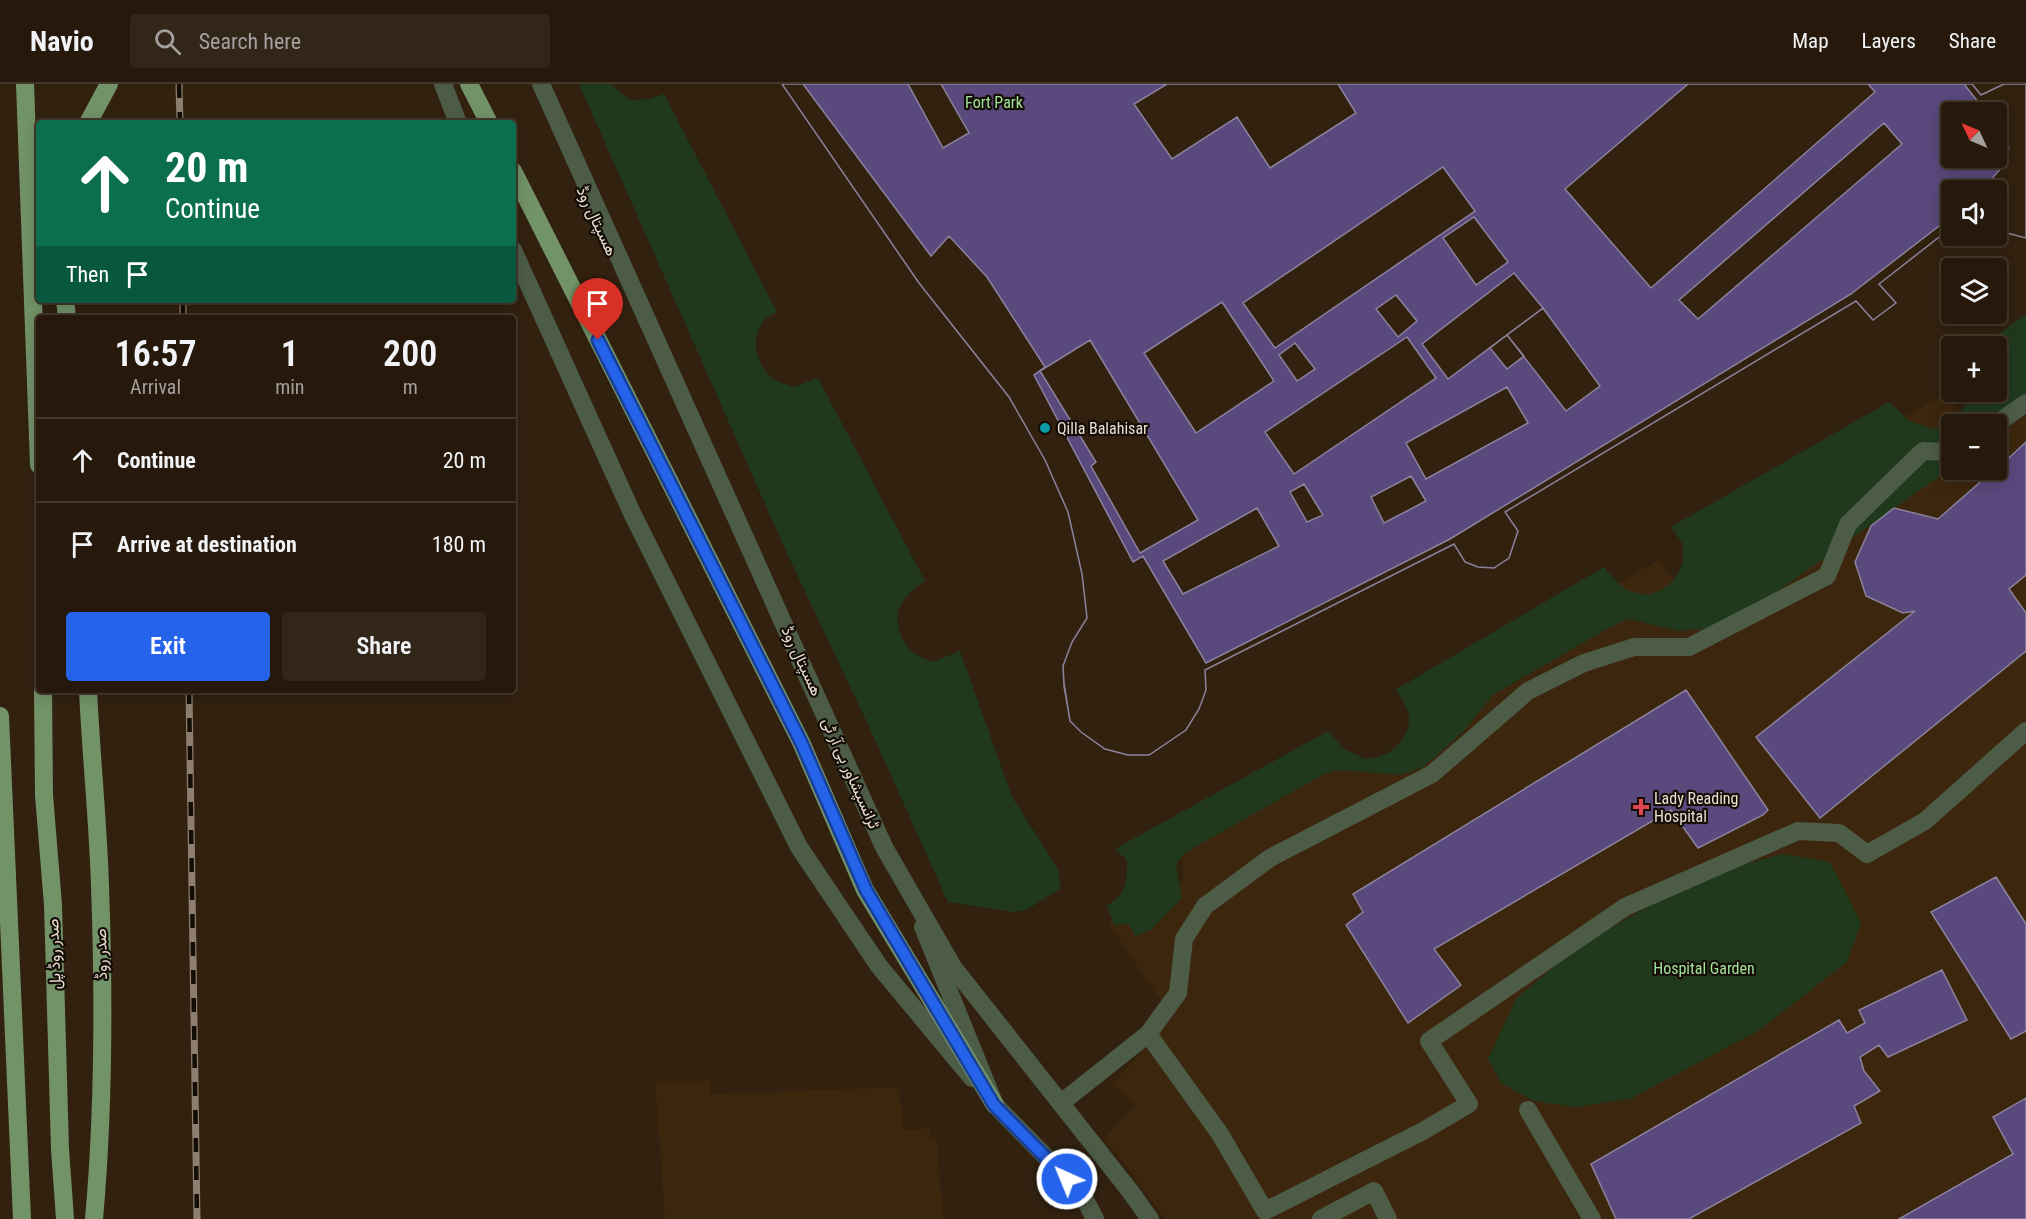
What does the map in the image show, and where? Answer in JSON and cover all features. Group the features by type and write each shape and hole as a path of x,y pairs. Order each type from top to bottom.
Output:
{"main road":[{"path":"25,84 36,383"},
{"path":"90,120 109,84"},
{"path":"469,84 487,120"},
{"path":"516,177 801,742 866,890 994,1105"},
{"name":"صدر روڈ پل","path":"43,693 44,795 53,905 60,1149 65,1219"},
{"name":"صدر روڈ","path":"88,693 100,884 103,1009 102,1099 94,1219"},
{"path":"0,717 22,1219"}],"street":[{"path":"443,84 457,120"},
{"name":"ھسپتال روڈ","path":"533,84 907,887 994,1105 1082,1194 1095,1219"},
{"name":"ٹرانسپشاور بی آر ٹی","path":"541,84 884,847 953,967 1150,1219"},
{"path":"516,257 632,513 799,847 879,966 994,1105"},
{"path":"2007,417 2026,404"},
{"path":"1061,1103 1148,1034 1178,993 1184,939 1205,906 1270,858 1432,774 1528,691 1584,663 1634,647 1689,647 1827,576 1848,524 1923,451 1941,452"},
{"path":"1148,1034 1220,1134 1267,1215 1423,1131 1468,1104 1430,1041 1625,907 1798,831 1839,833 1867,854 1925,821 2026,731"},
{"path":"1528,1110 1592,1219"},
{"path":"1321,1219 1374,1191 1388,1219"}],"shaded area":[{"name":"Lady Reading Hospital","path":"2026,345 2026,1219 1165,1219 1104,1138 1135,1104 1113,1083 1172,1017 1109,924 1128,905 1170,896 1183,883 1183,866 1177,847 1346,760 1397,766 1433,695 1658,560 1673,578 1694,587 1725,517 1941,397 1941,402 1950,402 1969,414 1941,414 1941,480 2007,480 2007,414 1989,414 1995,402 2007,402 2007,380"},
{"path":"655,1081 710,1081 711,1094 899,1087 904,1130 931,1128 929,1137 937,1139 943,1219 665,1219"}],"green space":[{"path":"579,84 611,84 630,100 650,99 664,94 777,312 765,320 758,330 756,346 760,363 777,381 794,387 818,378 925,581 901,604 898,627 902,638 914,653 933,662 960,651 1012,797 1058,869 1061,888 1028,909 1014,912 948,902 872,733 785,549"},
{"path":"2026,314 2026,414 2007,428 2007,414 1959,414 1967,402 2007,402 2007,336 1996,336"},
{"path":"1889,402 1908,420 1932,429 1941,426 1941,475 1768,598 1711,628 1680,631 1628,619 1605,630 1493,695 1463,732 1423,767 1401,775 1339,770 1324,774 1185,853 1176,864 1182,898 1151,930 1135,936 1129,924 1114,925 1107,905 1122,892 1127,867 1127,860 1115,849 1328,731 1344,749 1365,759 1388,753 1403,739 1409,723 1406,707 1395,690 1604,567 1620,585 1632,592 1643,594 1662,590 1676,576 1683,557 1683,547 1671,527"},
{"name":"Hospital Garden","path":"1783,854 1830,862 1861,923 1847,962 1758,1031 1630,1099 1575,1107 1534,1101 1501,1083 1488,1059 1516,999 1578,946 1705,875"}],"building":[{"name":"Qilla Balahisar","path":"782,84 803,84 931,256 949,236 987,277 1045,367 1034,375 1133,562 1143,556 1206,663 1450,539 1851,294 1941,224 1941,236 1879,284 1896,303 1873,320 1856,301 1505,512 1518,531 1509,558 1494,568 1478,567 1465,562 1454,544 1205,670 1206,690 1199,709 1186,730 1149,755 1128,755 1105,749 1070,721 1063,666 1072,642 1087,618 1082,574 1068,512 1045,460 1009,397 919,283"},
{"path":"782,84 1972,84 1981,95 2004,84 2026,84 2026,238 2007,233 2007,180 1941,180 1941,236 1879,284 1896,303 1873,320 1856,301 1505,512 1518,531 1509,558 1494,568 1478,567 1465,562 1454,544 1205,670 1206,690 1199,709 1186,730 1149,755 1128,755 1105,749 1070,721 1063,666 1072,642 1087,618 1082,574 1068,512 1045,460 1009,397 919,283"},
{"path":"908,84 941,84 969,133 943,148"},
{"path":"1167,84 1338,84 1356,113 1270,168 1237,117 1172,159 1134,104"},
{"path":"1688,84 1868,84 1875,92 1651,288 1565,189"},
{"path":"1964,84 1972,84 1981,95 2004,84 2026,84 2026,238 2007,233 2007,180 1991,180 2001,168 2007,168 2009,148 2007,145 2007,102 1978,102"},
{"path":"1884,123 1902,144 1698,319 1679,300"},
{"path":"1443,167 1475,211 1275,348 1243,303"},
{"path":"1474,217 1508,262 1476,285 1443,238"},
{"path":"1514,273 1543,308 1448,379 1422,344"},
{"path":"1396,295 1417,321 1398,337 1376,309"},
{"path":"1222,302 1274,381 1196,433 1144,353"},
{"path":"1543,308 1600,386 1566,411 1507,335"},
{"path":"1507,335 1524,356 1507,369 1490,348"},
{"path":"1407,337 1436,378 1294,474 1265,432"},
{"path":"1090,340 1198,520 1140,553 1091,466 1096,462 1040,371"},
{"path":"1295,343 1315,369 1297,381 1279,355"},
{"path":"1507,387 1528,423 1426,479 1406,443"},
{"path":"2026,442 2026,575 2009,589 2026,613 2026,651 1820,818 1756,737 1915,611 1903,613 1866,596 1855,562 1871,526 1894,508 1938,519 1983,480 2007,480 2007,460"},
{"path":"1411,476 1426,501 1384,523 1371,497"},
{"path":"1304,484 1323,515 1307,522 1290,492"},
{"path":"1257,508 1279,546 1183,594 1163,561"},
{"path":"1686,690 1768,810 1763,815 1698,848 1671,810 1434,949 1461,985 1408,1023 1346,925 1363,912 1353,894"},
{"path":"1996,877 2026,924 2026,1031 2011,1039 1931,912"},
{"path":"1942,970 1967,1020 1888,1057 1879,1045 1860,1057 1864,1071 1880,1091 1854,1106 1861,1123 1689,1219 1616,1219 1591,1164 1839,1020 1847,1033 1865,1023 1859,1010"},
{"path":"2026,1098 2026,1219 1899,1219 2013,1154 1993,1117"}],"railway":[{"path":"179,84 180,120"},
{"path":"183,303 183,315"},
{"path":"189,693 197,1219"}],"place":[{"name":"Qilla Balahisar","path":"1045,428"},
{"name":"Lady Reading Hospital","path":"1641,807"}],"route":[{"path":"598,340 801,742 866,890 994,1105 1067,1179"}],"park label":[{"name":"Fort Park","path":"994,102"}]}
